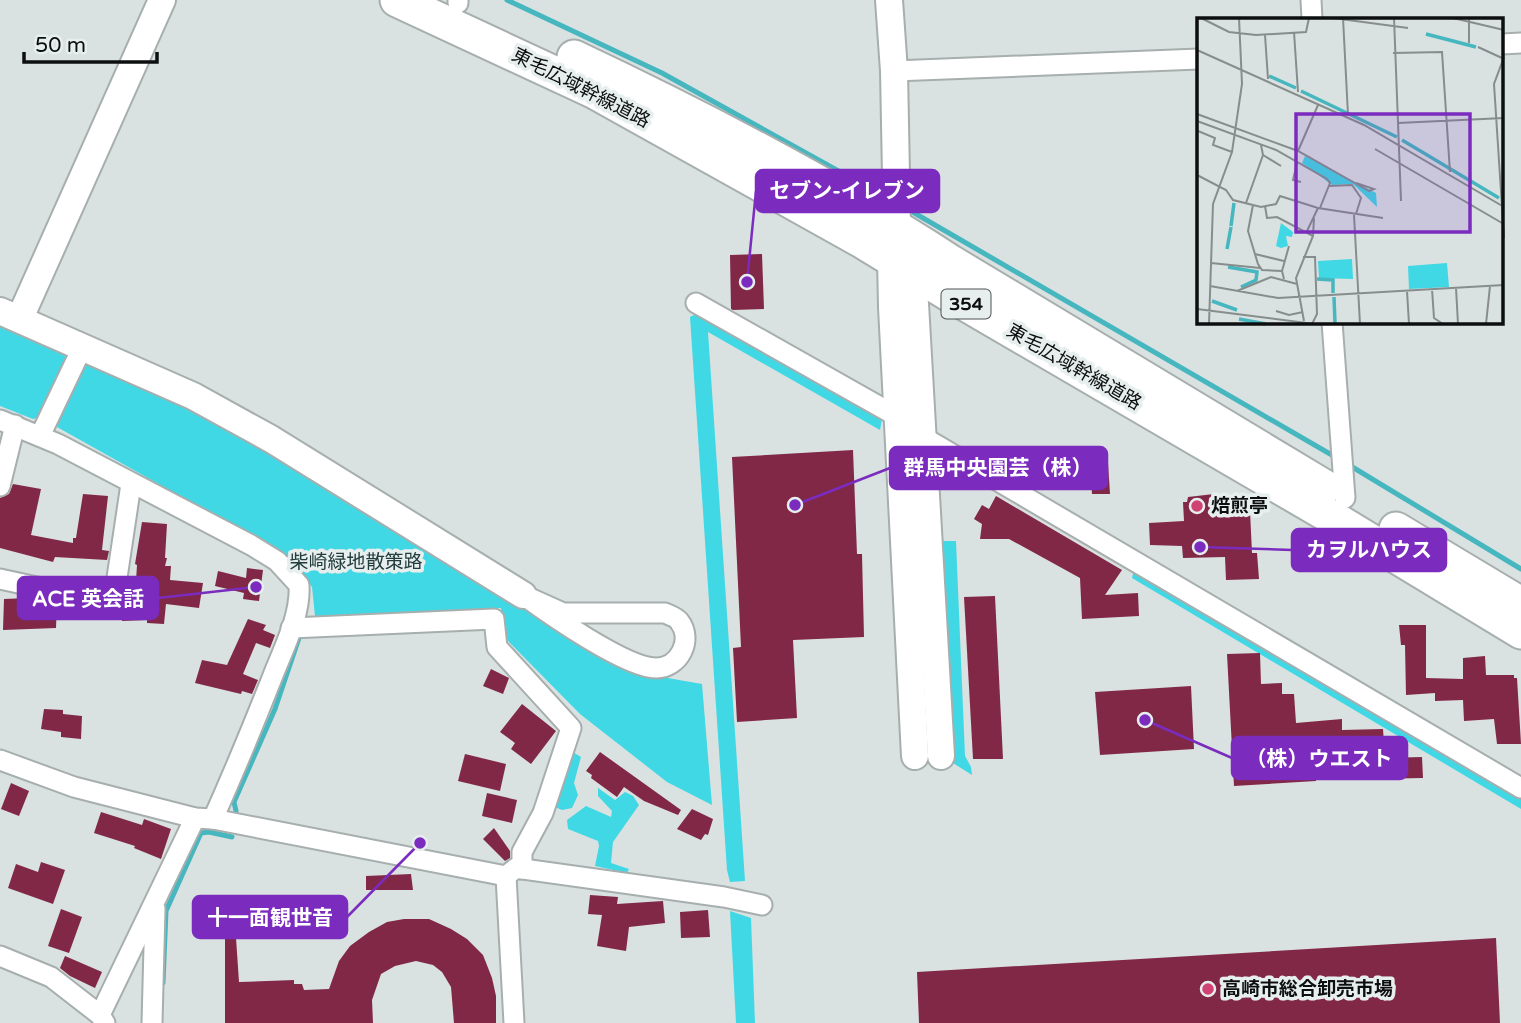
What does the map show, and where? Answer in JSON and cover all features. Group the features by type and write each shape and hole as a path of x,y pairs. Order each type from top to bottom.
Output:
{"highway":[{"name":"東毛広域幹線道路","path":"397,0 595,92 900,252 951,262 1521,604"},
{"name":"東毛広域幹線道路","path":"456,1 679,107 900,252 1521,632"}],"street":[{"path":"162,0 10,314 193,396 271,439 523,595 568,627 640,665 657,669 675,662 684,649 684,632 678,620 665,613 563,614 523,595"},
{"path":"889,0 900,252 898,417 928,756 923,437 900,252"},
{"path":"1311,0 1312,18"},
{"path":"894,71 1197,59"},
{"path":"696,303 898,417 923,437 1521,788"},
{"path":"1332,324 1345,498"},
{"path":"40,436 83,346"},
{"path":"0,486 8,422 251,545 290,573 299,585 300,599 242,757 156,901 103,1019 51,977 0,956"},
{"path":"116,591 131,484"},
{"path":"0,579 46,589"},
{"path":"291,628 494,619 497,647 571,728 543,813 514,872 514,1023"},
{"path":"0,760 74,787 204,818 514,872 724,897 762,905"},
{"path":"152,1023 156,901"}],"green space":[{"path":"703,314 882,419 880,430 708,332 745,881 730,882 727,870 690,317"},
{"path":"0,319 62,348 66,357 40,417 33,419 0,406"},
{"name":"柴崎緑地散策路","path":"96,361 277,453 639,673 702,684 712,805 667,782 580,714 509,642 503,631 501,608 315,616 312,587 287,556 57,427 83,364"},
{"path":"942,541 956,541 965,756 972,775 953,763"},
{"path":"1134,570 1521,796 1521,809 1132,578"},
{"path":"571,751 581,757 574,783 578,795 572,808 562,810 550,805"},
{"path":"598,788 615,800 625,792 633,796 639,805 613,842 611,863 629,869 627,873 595,866 598,841 568,829 567,820 586,806 611,817 612,811 598,796"},
{"path":"730,911 751,918 755,1023 736,1023"}],"building":[{"path":"762,254 764,309 731,309 730,255"},
{"path":"853,450 857,554 862,554 864,637 793,640 797,718 737,722 733,648 741,647 732,457"},
{"path":"1108,463 1110,494 1092,494 1090,464"},
{"path":"13,484 41,489 31,535 73,543 83,494 108,496 102,550 109,551 107,560 55,557 53,562 0,548 0,498 9,494"},
{"path":"1214,494 1214,514 1250,511 1252,553 1257,553 1259,579 1226,580 1225,557 1183,558 1182,546 1150,545 1149,523 1184,521 1183,502 1187,502 1188,497"},
{"path":"996,496 1122,570 1105,595 1138,593 1139,616 1082,619 1080,578 1009,539 980,539 982,524 974,519 982,505 989,509"},
{"path":"142,522 167,524 165,566 171,566 170,580 203,583 199,608 166,604 164,624 147,623 147,620 122,621 123,613 87,611 87,616 65,612 66,588 101,591 107,600 114,603 120,602 126,596 135,597 135,564"},
{"path":"247,568 263,570 259,601 243,599 244,593 215,586 218,571 246,578"},
{"path":"995,596 1003,759 973,759 964,597"},
{"path":"4,599 36,599 36,602 57,602 56,628 3,630"},
{"path":"248,619 266,625 263,630 275,635 270,648 256,643 243,674 258,680 252,694 195,683 202,660 227,665"},
{"path":"1399,625 1426,625 1426,678 1463,679 1463,658 1485,656 1486,675 1514,675 1514,678 1517,678 1521,744 1497,744 1494,719 1464,721 1463,700 1435,701 1435,693 1406,695 1405,645 1401,645"},
{"path":"1260,653 1261,684 1282,683 1282,694 1294,694 1296,723 1342,719 1342,730 1383,729 1385,758 1422,757 1423,778 1371,779 1371,771 1338,772 1316,774 1316,781 1234,786 1227,654"},
{"path":"491,669 509,678 503,694 483,686"},
{"path":"1191,686 1194,749 1100,755 1095,692"},
{"path":"522,704 556,731 531,764 511,749 515,743 500,732"},
{"path":"44,709 63,710 63,714 82,716 81,739 61,737 61,732 41,729"},
{"path":"600,752 681,810 678,815 644,801 624,787 617,797 591,778 592,775 586,771"},
{"path":"465,754 506,764 500,791 458,781"},
{"path":"11,783 29,791 19,816 1,809"},
{"path":"487,793 517,800 512,823 482,816"},
{"path":"692,809 713,819 708,835 705,834 701,840 677,829"},
{"path":"101,812 142,825 144,819 171,829 161,859 134,848 135,846 94,833"},
{"path":"494,828 510,851 510,858 505,861 483,839"},
{"path":"41,862 65,870 53,904 8,888 16,864 38,872"},
{"path":"411,874 413,890 366,890 366,876"},
{"path":"590,895 618,897 617,904 663,901 665,923 629,927 626,951 597,946 602,915 588,914"},
{"path":"61,909 82,917 69,953 48,946"},
{"path":"708,910 710,937 681,938 680,912"},
{"path":"429,919 451,929 467,939 483,955 496,996 496,1023 454,1023 451,987 442,972 433,965 416,961 395,966 381,974 372,1000 373,1023 225,1023 225,938 236,938 239,982 294,980 294,984 302,984 304,990 329,989 339,961 350,946 387,922"},
{"name":"高崎市総合卸売市場","path":"1496,938 1500,1023 919,1023 917,972"},
{"path":"65,956 102,972 95,988 60,968"}],"waterway":[{"path":"507,0 662,73 889,199"},
{"path":"904,207 1337,458"},
{"path":"1349,465 1521,569"},
{"path":"236,811 234,802 275,709 299,638"},
{"path":"163,983 166,911 201,833 232,837"}],"place":[{"name":"セブン-イレブン","path":"747,282"},
{"name":"群馬中央園芸（株）","path":"795,505"},
{"name":"焙煎亭","path":"1197,506"},
{"name":"カヲルハウス","path":"1200,547"},
{"name":"ACE 英会話","path":"256,587"},
{"name":"（株）ウエスト","path":"1145,720"},
{"name":"十一面観世音","path":"420,843"},
{"name":"高崎市総合卸売市場","path":"1208,989"}]}
